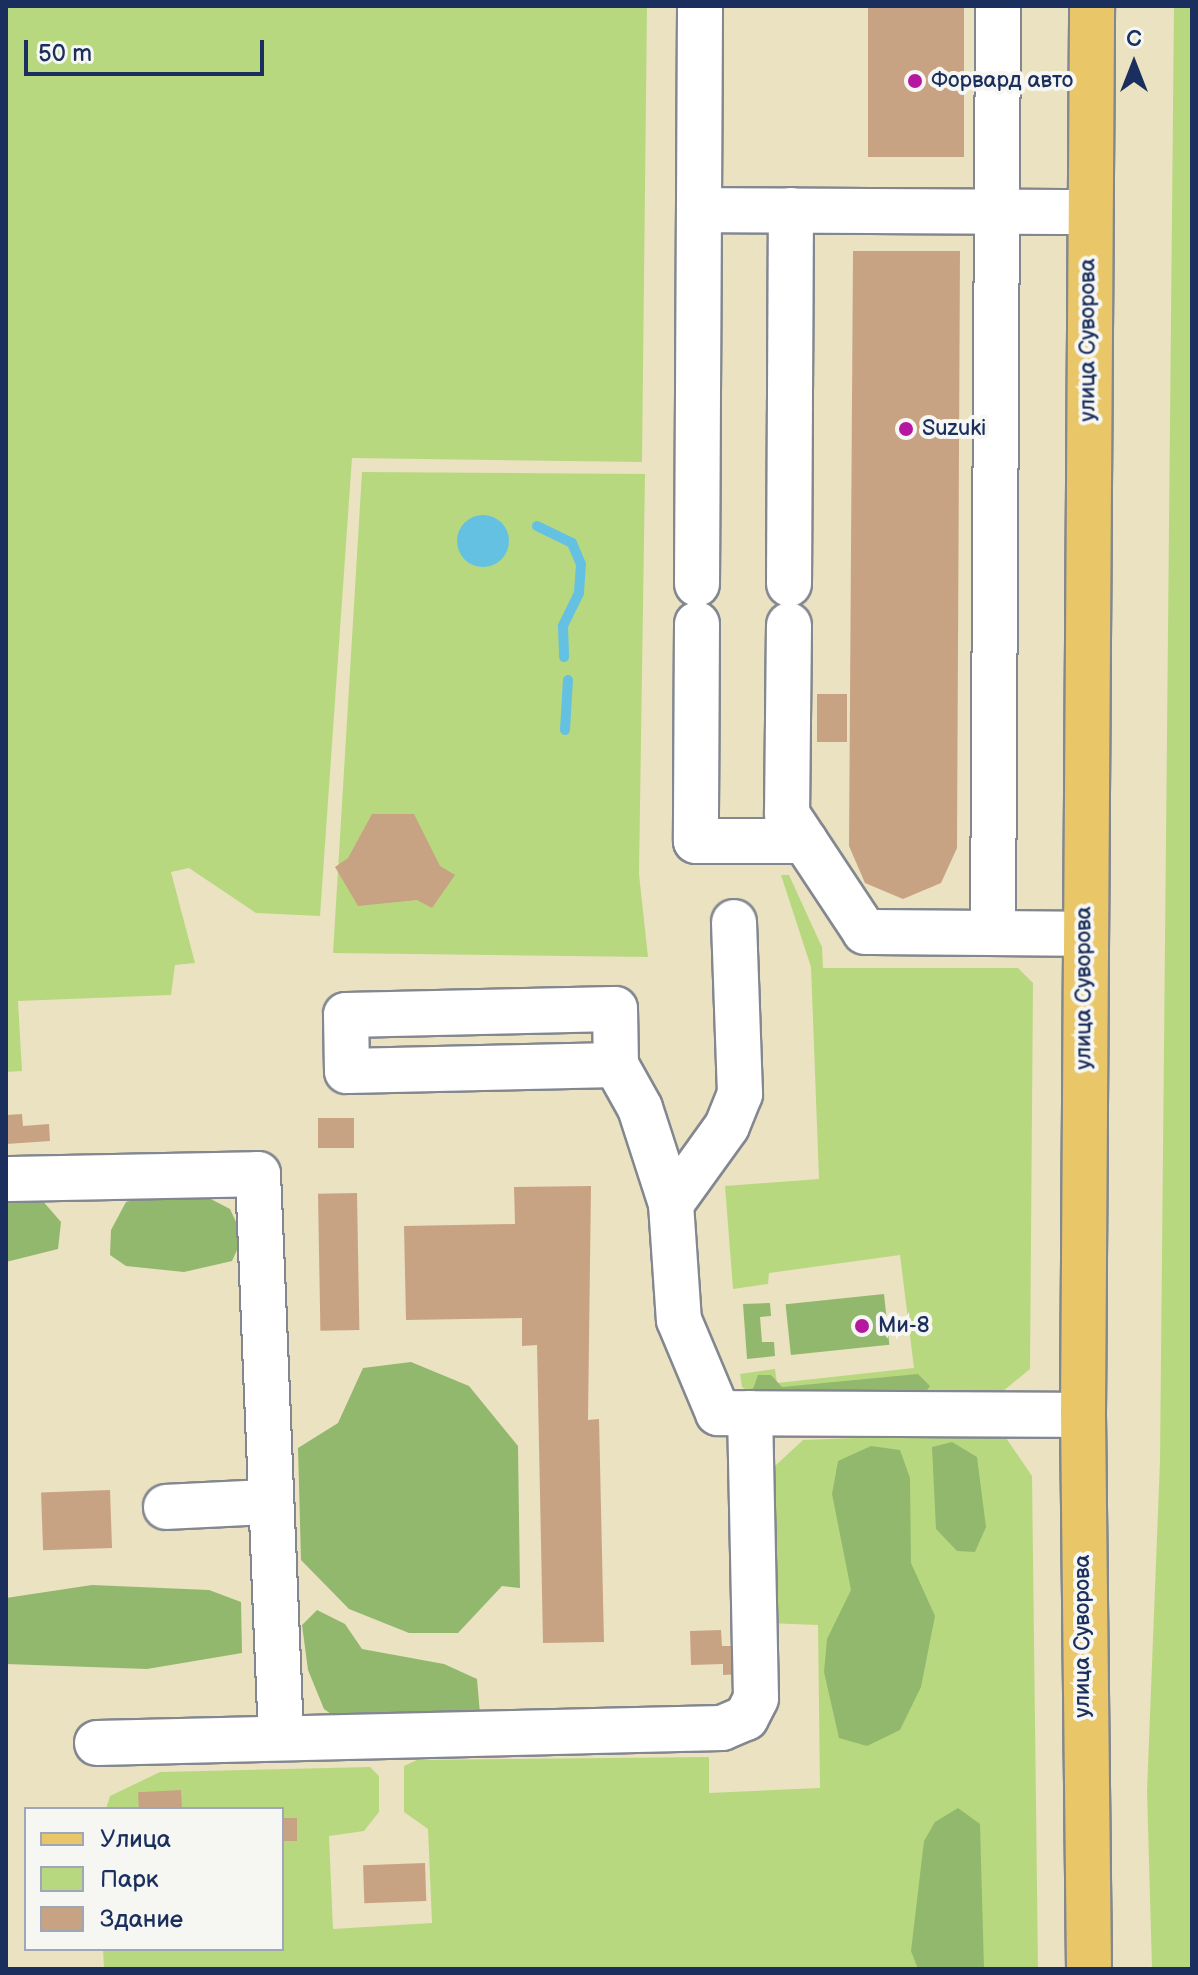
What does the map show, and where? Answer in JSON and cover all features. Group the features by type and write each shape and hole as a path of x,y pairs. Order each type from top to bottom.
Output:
{"main road":[{"name":"улица Суворова","path":"1089,1969 1083,1415 1092,6"}],"lane":[{"path":"700,6 696,841 805,841"},
{"path":"993,933 998,6"},
{"path":"699,210 1089,212"},
{"path":"791,210 787,814 865,932 1084,934"},
{"path":"671,1204 727,1126 740,1094 734,922"},
{"path":"616,1065 347,1071 346,1015 615,1009 616,1065 640,1108 671,1204 679,1320 718,1413 1083,1415"},
{"path":"6,1179 258,1174 281,1738"},
{"path":"97,1743 722,1728 746,1718 756,1698 750,1413"},
{"path":"166,1507 270,1502"}],"green space":[{"path":"6,6 647,6 642,462 352,458 320,916 256,913 189,868 171,872 195,963 175,965 171,995 18,1001 22,1071 6,1072"},
{"path":"1174,6 1192,6 1192,1969 1152,1969 1147,1791 1160,1461"},
{"path":"362,472 645,474 639,874 648,957 333,953"},
{"path":"781,875 789,875 822,947 823,968 1018,968 1033,983 1030,1369 1003,1391 755,1396 742,1387 740,1374 775,1369 777,1383 914,1368 900,1255 769,1273 768,1284 733,1289 725,1186 819,1179 811,967"},
{"path":"163,1191 203,1195 230,1209 243,1237 232,1261 184,1272 126,1266 110,1255 111,1230 126,1202"},
{"path":"6,1199 41,1199 61,1222 58,1249 6,1262"},
{"path":"884,1294 889,1345 791,1355 786,1304"},
{"path":"770,1303 771,1316 760,1317 762,1342 774,1342 775,1356 747,1359 743,1304"},
{"path":"411,1362 469,1386 518,1446 520,1588 502,1586 458,1633 409,1633 349,1609 301,1560 298,1448 338,1423 363,1368"},
{"path":"918,1374 930,1386 925,1393 753,1389 758,1375 771,1375 782,1387"},
{"path":"987,1433 1006,1438 1032,1476 1038,1969 104,1969 103,1951 284,1951 284,1807 107,1807 110,1796 160,1772 370,1767 379,1776 379,1812 364,1831 329,1836 333,1929 432,1923 428,1829 404,1812 404,1766 417,1760 709,1757 709,1793 820,1788 818,1625 766,1623 762,1478 803,1440"},
{"path":"952,1442 977,1457 986,1527 975,1552 957,1551 936,1529 932,1447"},
{"path":"871,1446 900,1450 910,1478 911,1563 935,1616 921,1687 900,1730 867,1746 839,1738 824,1672 827,1639 851,1590 832,1494 838,1461"},
{"path":"92,1585 209,1590 241,1602 242,1653 147,1669 6,1664 6,1598"},
{"path":"317,1610 345,1624 362,1649 444,1664 477,1679 480,1714 345,1724 324,1709 308,1670 302,1625"},
{"path":"958,1808 980,1824 984,1969 918,1969 911,1951 924,1841 935,1822"}],"water":[{"path":"483,515 501,523 509,541 501,559 483,567 465,559 457,541 465,523"}],"building":[{"name":"Форвард авто","path":"868,6 964,6 964,157 868,157"},
{"name":"Suzuki","path":"853,251 960,251 957,848 941,883 903,899 865,883 849,846"},
{"path":"817,694 847,694 847,742 817,742"},
{"path":"372,814 414,814 440,866 455,875 432,908 417,900 358,906 335,867 348,858"},
{"path":"22,1114 23,1126 49,1124 50,1141 6,1144 6,1115"},
{"path":"318,1118 354,1118 354,1148 318,1148"},
{"path":"591,1186 588,1420 599,1419 604,1642 543,1643 537,1345 522,1346 522,1318 406,1320 404,1226 515,1224 514,1187"},
{"path":"357,1193 359,1330 320,1331 318,1194"},
{"path":"110,1490 112,1548 43,1550 41,1492"},
{"path":"721,1630 722,1646 741,1646 742,1674 723,1675 723,1664 691,1665 690,1631"},
{"path":"181,1790 182,1807 139,1807 138,1792"},
{"path":"284,1818 297,1818 297,1841 284,1841"},
{"path":"425,1863 426,1901 364,1903 363,1865"}],"waterway":[{"path":"537,526 572,543 581,564 579,593 563,626 564,657"},
{"path":"565,730 568,680"}],"place":[{"name":"Форвард авто","path":"915,81"},
{"name":"Suzuki","path":"906,429"},
{"name":"Ми-8","path":"862,1326"}]}
